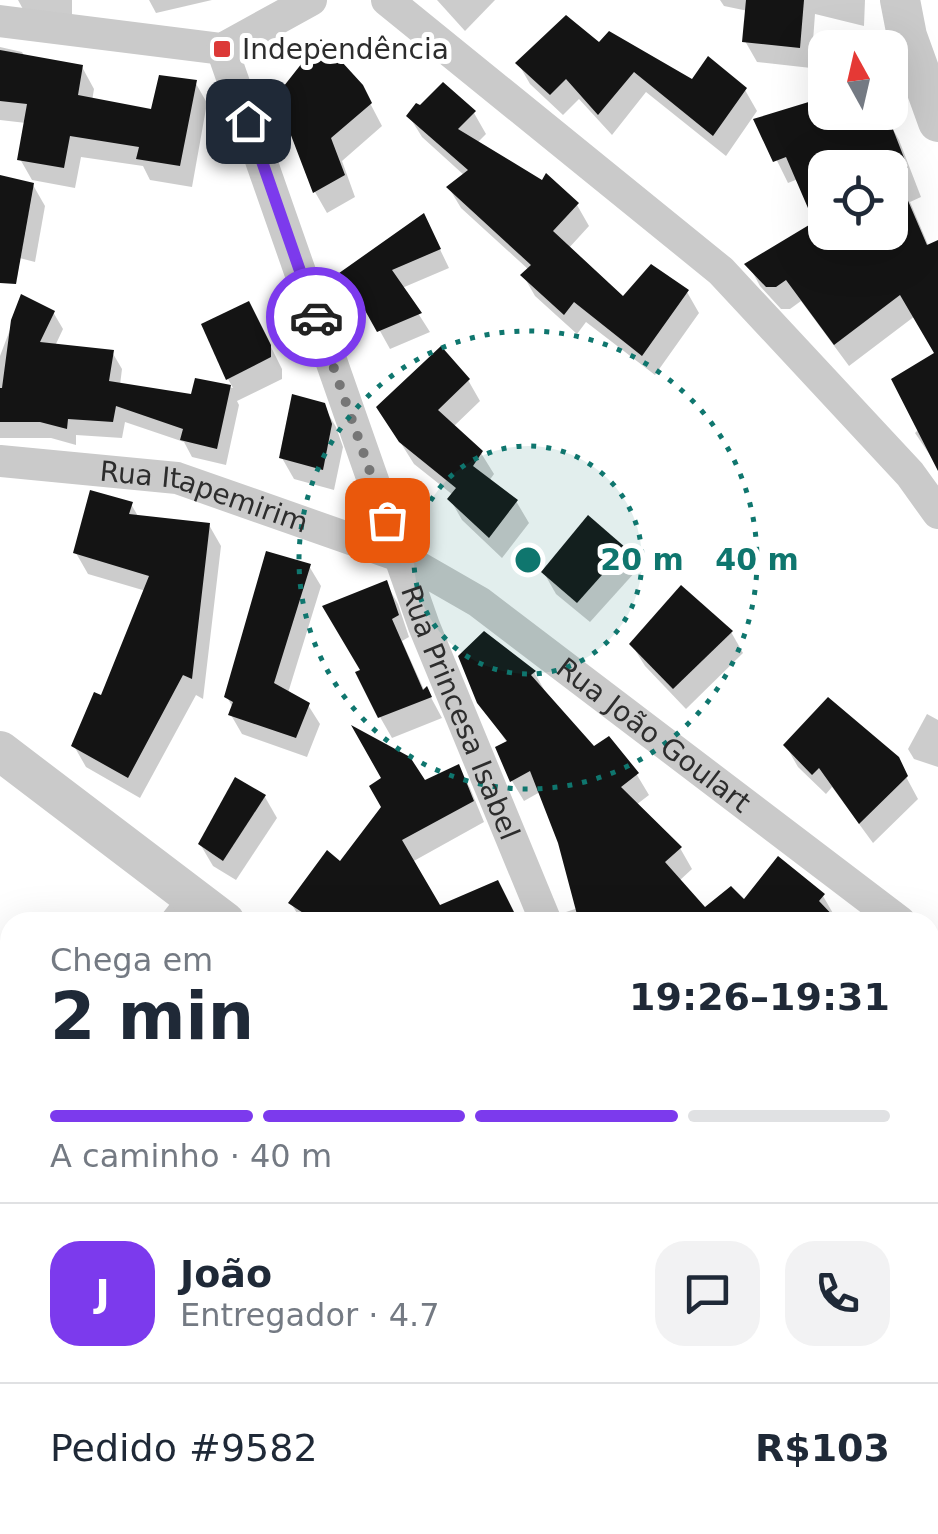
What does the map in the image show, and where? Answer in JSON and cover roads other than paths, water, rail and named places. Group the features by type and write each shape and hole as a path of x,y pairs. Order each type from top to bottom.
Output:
{"street":[{"path":"0,21 222,49 311,0"},
{"path":"387,0 721,270 910,474 938,513"},
{"path":"900,0 907,36 938,122"},
{"name":"Rua Princesa Isabel","path":"222,49 431,644 542,912"},
{"name":"Rua Itapemirim","path":"0,460 177,478 399,556"},
{"name":"Rua João Goulart","path":"399,556 478,602 887,912"},
{"path":"0,751 194,912"}],"place":[{"name":"Independência","path":"222,49"}]}
